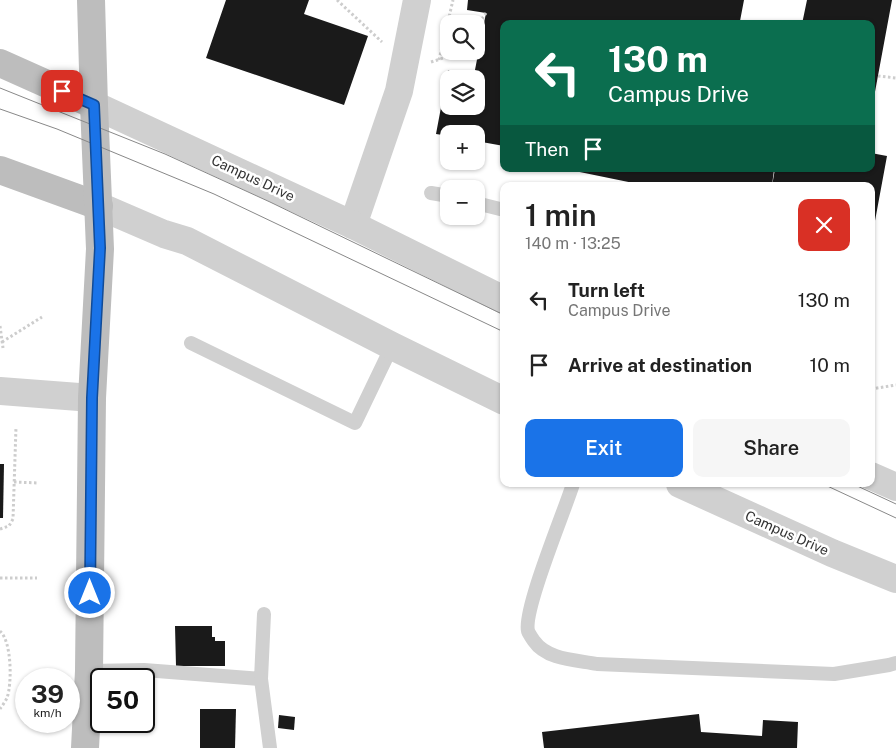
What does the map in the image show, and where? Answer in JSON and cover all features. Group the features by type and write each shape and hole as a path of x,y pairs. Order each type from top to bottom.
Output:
{"main road":[{"path":"85,748 89,671 92,398 100,248 91,0"},
{"name":"Campus Drive","path":"0,63 94,105"},
{"path":"0,170 99,206"}],"street":[{"path":"353,226 399,91 417,0"},
{"name":"Campus Drive","path":"94,105 353,226 500,298"},
{"path":"99,206 164,234 187,241 392,346 500,398"},
{"path":"0,391 92,398"},
{"path":"875,478 896,487"},
{"name":"Campus Drive","path":"687,487 832,553 896,579"}],"lane":[{"path":"431,193 440,194"},
{"path":"485,205 500,209"},
{"path":"191,343 355,423 392,346"},
{"path":"572,487 528,616 528,631 535,642 547,652 562,658 597,664 834,674 896,663"},
{"path":"264,614 261,679 270,748"},
{"path":"89,671 144,670 261,679"}],"path":[{"path":"338,0 387,48"},
{"path":"425,63 439,60 453,0"},
{"path":"878,76 896,78"},
{"path":"2,342 42,317"},
{"path":"0,326 3,348"},
{"path":"875,388 896,385"},
{"path":"0,529 9,526 12,519 16,427"},
{"path":"14,482 39,482"},
{"path":"0,578 36,578"},
{"path":"0,631 8,647 10,678 6,700 0,709"}],"building":[{"path":"226,0 309,0 304,14 368,36 344,105 206,58"},
{"path":"468,0 744,0 740,20 500,20 500,145 485,143 485,125 440,125 440,135 436,134 440,113 440,115 485,115 485,70 475,70 477,60 485,60 486,13 467,10"},
{"path":"807,0 892,0 875,92 875,20 803,20"},
{"path":"875,154 887,156 875,221 875,182 773,182 774,172 875,172"},
{"path":"580,172 774,172 772,182 628,182"},
{"path":"0,464 4,464 3,518 0,518"},
{"path":"175,626 212,626 212,637 215,637 215,641 225,641 225,666 176,666"},
{"path":"200,709 236,709 235,748 200,748"},
{"path":"699,714 701,732 762,736 763,720 798,722 797,748 544,748 542,732"},
{"path":"279,715 295,717 294,730 278,728"}],"tram line":[{"path":"0,88 165,154 270,202 500,313"},
{"path":"0,109 57,129 214,194 500,330"},
{"path":"829,487 896,518"},
{"path":"859,487 896,504"}],"route":[{"path":"62,91 94,105 100,248 92,398 90,593"}]}
